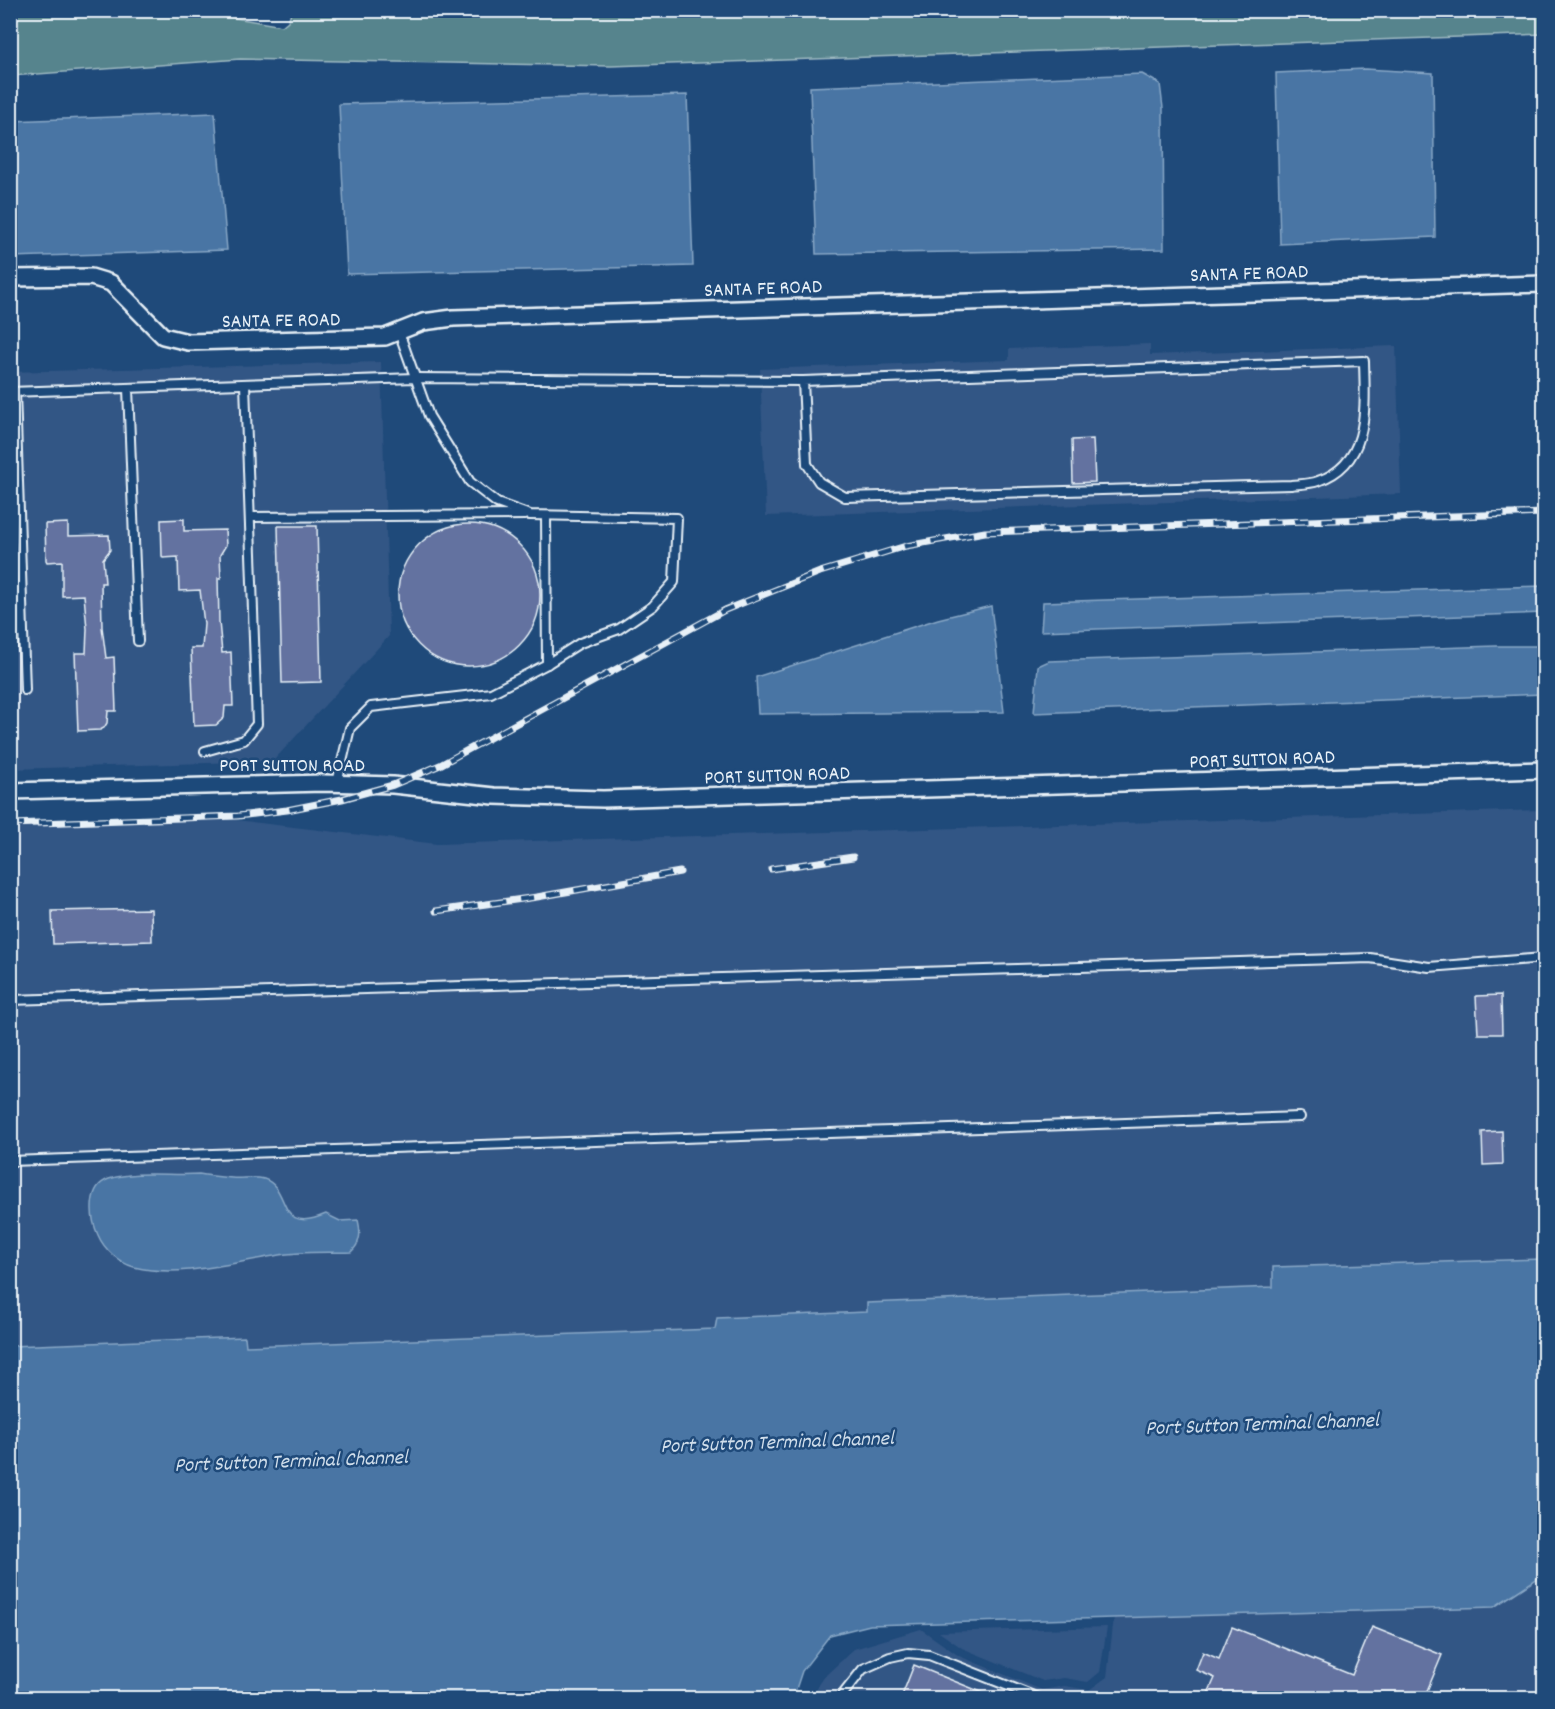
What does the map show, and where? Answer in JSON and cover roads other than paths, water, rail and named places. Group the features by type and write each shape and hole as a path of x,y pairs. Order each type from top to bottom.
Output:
{"street":[{"name":"SANTA FE ROAD","path":"10,279 91,277 111,283 163,336 188,342 385,337 423,322 453,318 1545,284"},
{"name":"PORT SUTTON ROAD","path":"10,791 257,783 337,783 393,785 494,796 591,799 1545,770"}],"lane":[{"path":"399,332 429,416 470,482 497,503 530,515"},
{"path":"25,690 13,392 415,378 803,381 1364,361 1365,411 1359,441 1344,467 1318,481 1291,485 844,497 819,482 807,464 803,381"},
{"path":"205,751 244,740 257,724 245,384"},
{"path":"128,388 138,640"},
{"path":"250,517 530,515 676,518 674,582 653,606 619,628 580,643 547,664 491,693 371,707 350,728 337,783"},
{"path":"546,516 547,664"},
{"path":"10,1000 1370,957 1429,967 1545,958"},
{"path":"10,1161 1300,1118"},
{"path":"840,1698 863,1669 890,1657 908,1653 929,1655 1038,1698"}],"water":[{"path":"1365,69 1433,73 1435,237 1280,244 1276,73"},
{"path":"1142,74 1160,84 1163,108 1164,249 816,254 810,87"},
{"path":"687,95 693,266 347,274 339,104"},
{"path":"215,113 227,250 11,257 11,121"},
{"path":"1544,586 1544,613 1041,631 1043,602"},
{"path":"991,606 1004,712 758,714 756,677 938,619"},
{"path":"1542,646 1544,649 1544,694 1034,713 1038,666 1049,661"},
{"path":"199,1174 264,1179 273,1184 291,1215 299,1219 310,1219 326,1214 340,1221 358,1220 360,1233 358,1241 351,1252 293,1253 204,1268 169,1271 128,1265 113,1255 104,1245 95,1228 92,1212 94,1195 102,1183 120,1176"},
{"name":"Port Sutton Terminal Channel","path":"1544,1259 1544,1574 1494,1607 870,1625 830,1635 802,1671 793,1698 11,1698 11,1346 245,1337 246,1346 715,1329 717,1318 867,1312 867,1303 1273,1287 1273,1267"}],"railway":[{"path":"10,824 238,816 287,810 342,799 393,785 440,765 725,610 820,572 906,546 985,532 1544,513"},
{"path":"771,869 853,857"},
{"path":"436,911 537,897 680,872"}]}
